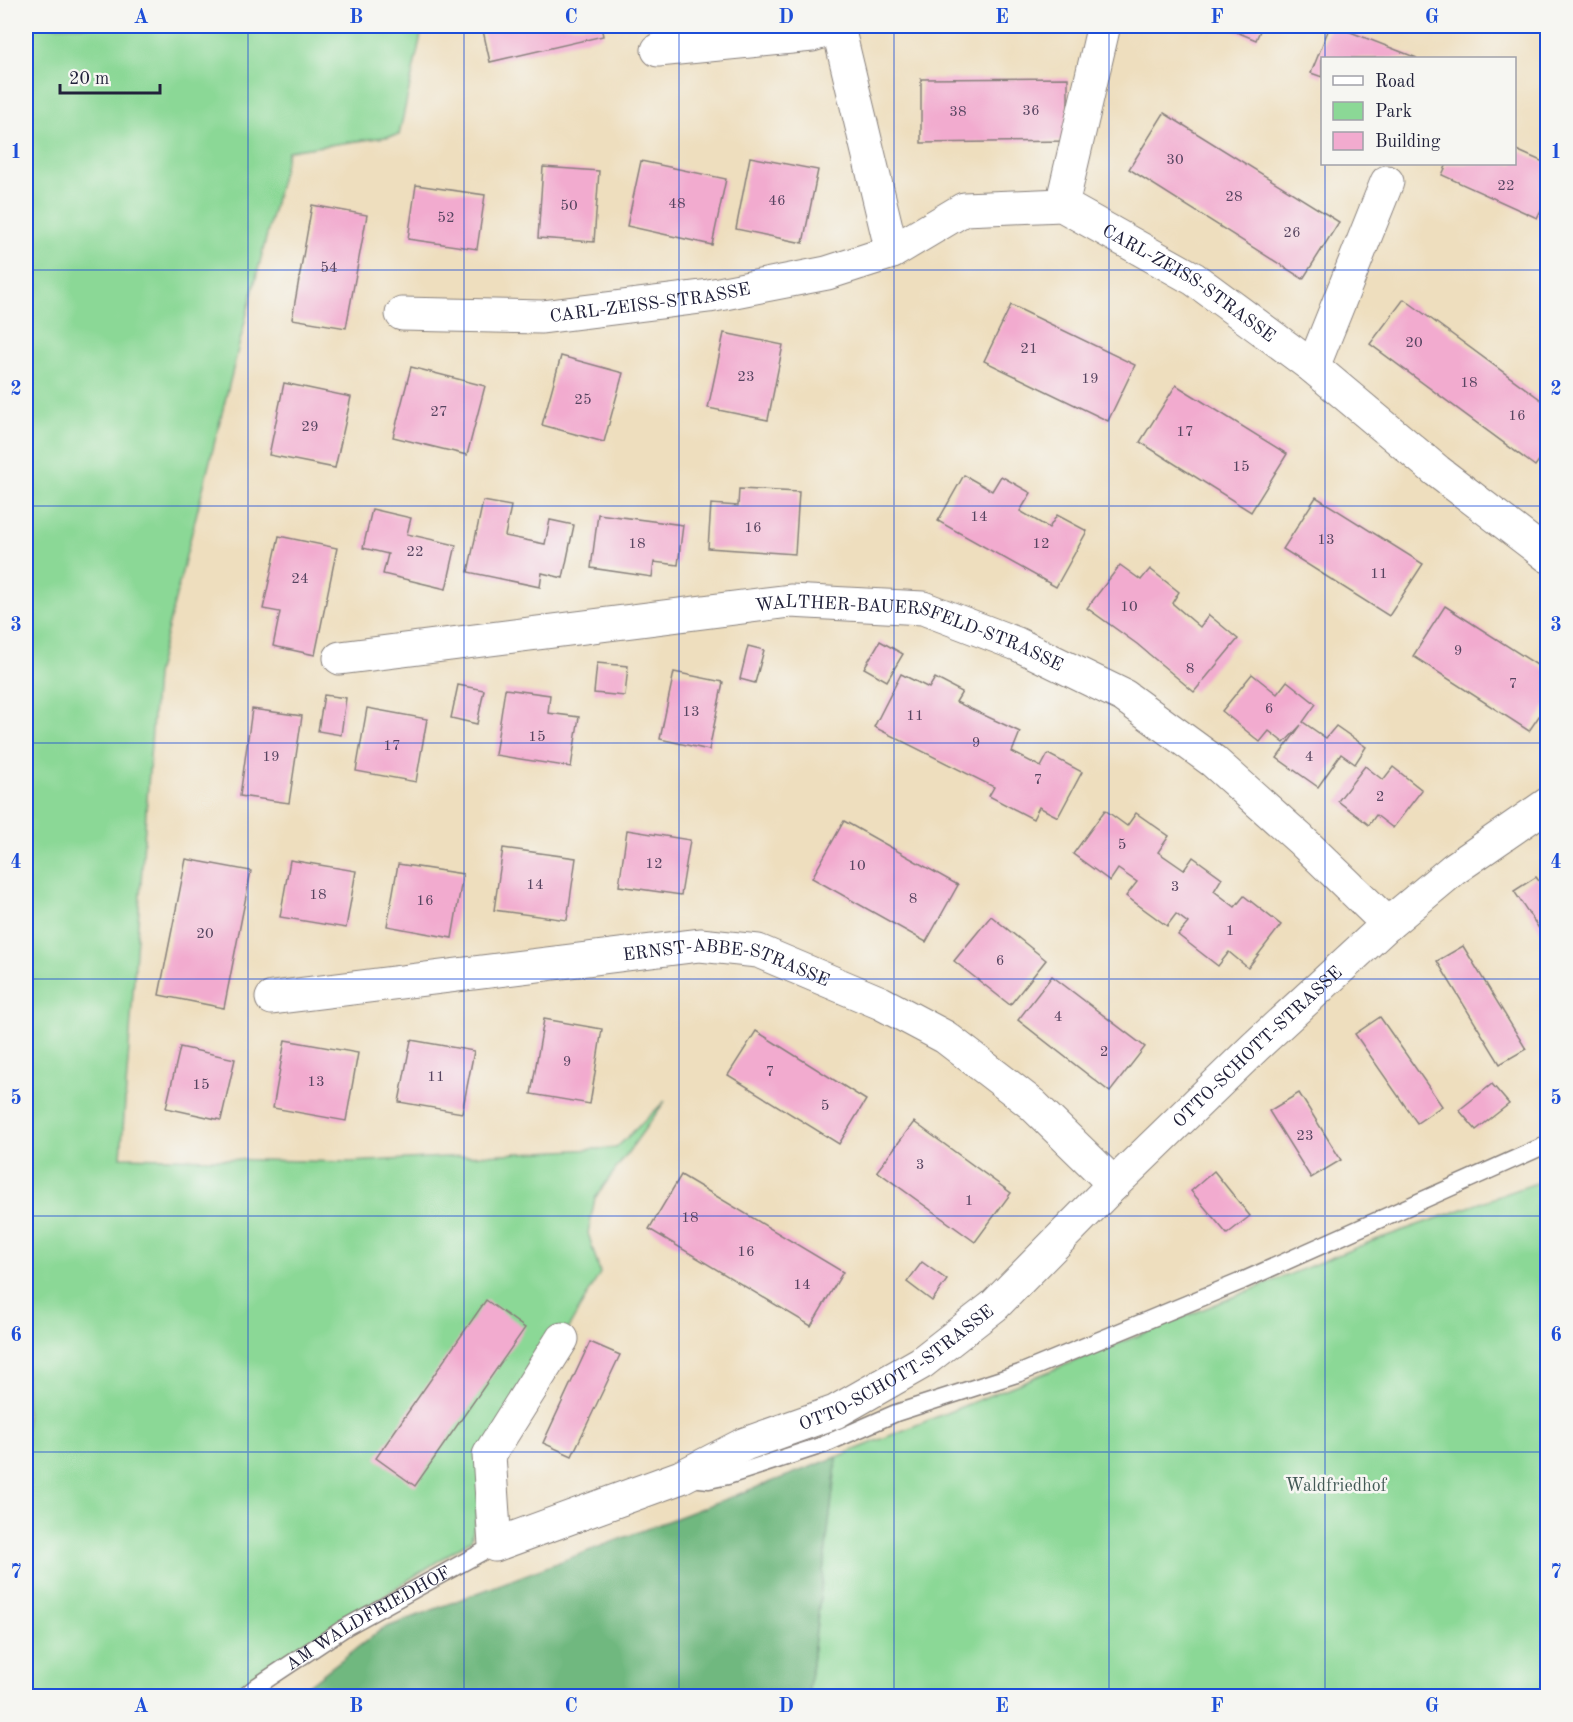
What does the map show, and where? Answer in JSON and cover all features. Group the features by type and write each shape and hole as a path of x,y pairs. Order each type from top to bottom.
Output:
{"street":[{"path":"658,50 812,34 838,27 892,252"},
{"path":"1062,205 1103,29"},
{"path":"1313,367 1386,182"},
{"name":"CARL-ZEISS-STRASSE","path":"402,314 542,317 709,296 827,273 892,252 964,209 1062,205 1194,279 1313,367 1437,471 1544,542"},
{"name":"WALTHER-BAUERSFELD-STRASSE","path":"340,658 790,601 923,608 1017,644 1124,696 1213,761 1300,839 1388,924"},
{"path":"1388,924 1454,869 1548,804"},
{"name":"OTTO-SCHOTT-STRASSE","path":"495,1545 681,1477 745,1444 835,1412 921,1364 994,1306 1114,1184 1255,1047 1388,924"},
{"name":"ERNST-ABBE-STRASSE","path":"272,998 700,945 758,951 881,1003 945,1037 1032,1104 1114,1184"},
{"path":"495,1545 489,1455 562,1339"}],"lane":[{"path":"681,1477 709,1480 728,1476 823,1445 896,1413 1020,1373 1242,1281 1548,1144"},
{"name":"AM WALDFRIEDHOF","path":"245,1696 346,1627 495,1545"}],"green space":[{"path":"26,26 423,26 399,135 288,151 156,675 121,1157 350,1162 616,1148 665,1101 595,1198 588,1233 600,1273 562,1339 489,1455 471,1540 252,1680 234,1696 26,1696"},
{"name":"Waldfriedhof","path":"1547,1179 1547,1696 808,1696 837,1457 1370,1242"},
{"path":"837,1457 808,1696 294,1696 382,1629"}],"building":[{"path":"482,26 601,26 603,36 490,62"},
{"path":"1222,26 1262,26 1256,40"},
{"path":"1330,26 1414,57 1321,57 1321,77 1311,73"},
{"path":"1068,78 1068,141 921,143 921,79"},
{"path":"1164,113 1339,222 1303,279 1129,169"},
{"path":"1516,150 1548,164 1548,196 1537,218 1442,175 1447,165 1516,165"},
{"path":"750,157 818,170 803,243 736,229"},
{"path":"641,161 726,179 712,245 627,226"},
{"path":"543,167 599,171 594,242 538,238"},
{"path":"416,185 485,195 477,249 408,239"},
{"path":"312,205 367,215 346,328 292,319"},
{"path":"1404,299 1548,405 1548,448 1535,466 1370,344"},
{"path":"1011,305 1135,365 1108,421 984,361"},
{"path":"724,333 783,345 768,420 708,408"},
{"path":"561,356 623,373 604,442 542,425"},
{"path":"411,367 485,386 467,455 393,437"},
{"path":"284,383 351,397 335,468 269,455"},
{"path":"1176,385 1287,454 1251,512 1140,442"},
{"path":"964,475 992,491 1001,476 1031,493 1020,511 1049,528 1057,515 1087,531 1056,587 938,521"},
{"path":"739,489 799,492 795,554 708,548 711,504 738,506"},
{"path":"1316,497 1423,564 1389,616 1283,549"},
{"path":"483,501 511,506 505,536 545,544 550,520 574,525 563,578 542,573 540,587 468,572"},
{"path":"372,509 411,518 407,534 456,545 446,589 383,574 388,554 363,548"},
{"path":"598,514 683,525 678,565 654,562 652,577 591,568"},
{"path":"279,536 337,548 315,655 273,646 280,612 263,609"},
{"path":"1120,565 1141,580 1150,569 1179,592 1172,603 1200,627 1209,615 1238,639 1194,692 1137,644 1087,608"},
{"path":"1445,606 1548,672 1548,703 1529,731 1413,656"},
{"path":"26,636 32,637 27,667 26,667"},
{"path":"880,641 903,654 887,681 864,668"},
{"path":"748,646 764,650 755,683 740,679"},
{"path":"597,663 628,666 625,696 594,693"},
{"path":"674,672 723,682 709,750 660,739"},
{"path":"901,674 929,688 935,678 962,692 956,702 1020,732 1012,752 1041,767 1048,754 1082,772 1058,817 1039,807 1033,819 989,796 994,787 874,727"},
{"path":"1252,674 1277,694 1287,681 1316,704 1303,722 1326,738 1336,726 1366,747 1355,764 1341,754 1318,787 1277,758 1301,725 1284,743 1269,731 1260,742 1222,711"},
{"path":"458,685 484,690 477,724 451,718"},
{"path":"505,689 550,695 548,713 579,717 571,767 495,755"},
{"path":"324,695 346,698 341,735 318,731"},
{"path":"367,708 427,719 416,782 356,771"},
{"path":"252,709 302,716 289,803 240,796"},
{"path":"1365,766 1383,780 1393,767 1422,790 1393,828 1376,815 1369,825 1338,801"},
{"path":"1105,810 1127,826 1136,813 1169,836 1158,852 1184,870 1193,857 1222,878 1214,891 1235,907 1244,896 1281,925 1248,968 1229,952 1218,966 1178,935 1188,923 1176,914 1167,926 1126,896 1137,882 1118,869 1110,881 1073,854"},
{"path":"844,821 958,885 926,942 812,878"},
{"path":"627,830 690,840 681,895 619,886"},
{"path":"503,848 576,858 567,920 494,910"},
{"path":"186,859 251,871 224,1008 159,995"},
{"path":"290,860 356,871 346,928 280,917"},
{"path":"398,864 463,874 452,938 387,926"},
{"path":"1536,877 1548,893 1548,942 1514,891"},
{"path":"991,916 1046,960 1010,1005 954,961"},
{"path":"1463,946 1526,1049 1500,1064 1437,961"},
{"path":"1052,976 1145,1047 1110,1092 1018,1020"},
{"path":"1380,1017 1442,1106 1417,1123 1355,1034"},
{"path":"544,1019 602,1029 590,1104 531,1094"},
{"path":"756,1031 866,1100 839,1144 728,1075"},
{"path":"285,1040 358,1053 346,1121 273,1108"},
{"path":"411,1040 474,1051 462,1113 399,1102"},
{"path":"180,1047 235,1059 221,1120 166,1108"},
{"path":"1492,1084 1509,1104 1476,1130 1459,1110"},
{"path":"1299,1093 1341,1160 1311,1178 1269,1111"},
{"path":"914,1122 1011,1193 975,1242 877,1171"},
{"path":"1214,1171 1250,1216 1227,1234 1191,1191"},
{"path":"681,1175 843,1272 811,1326 649,1229"},
{"path":"922,1262 947,1280 932,1301 907,1282"},
{"path":"486,1300 525,1328 415,1486 376,1458"},
{"path":"590,1342 620,1355 572,1456 543,1443"}]}
